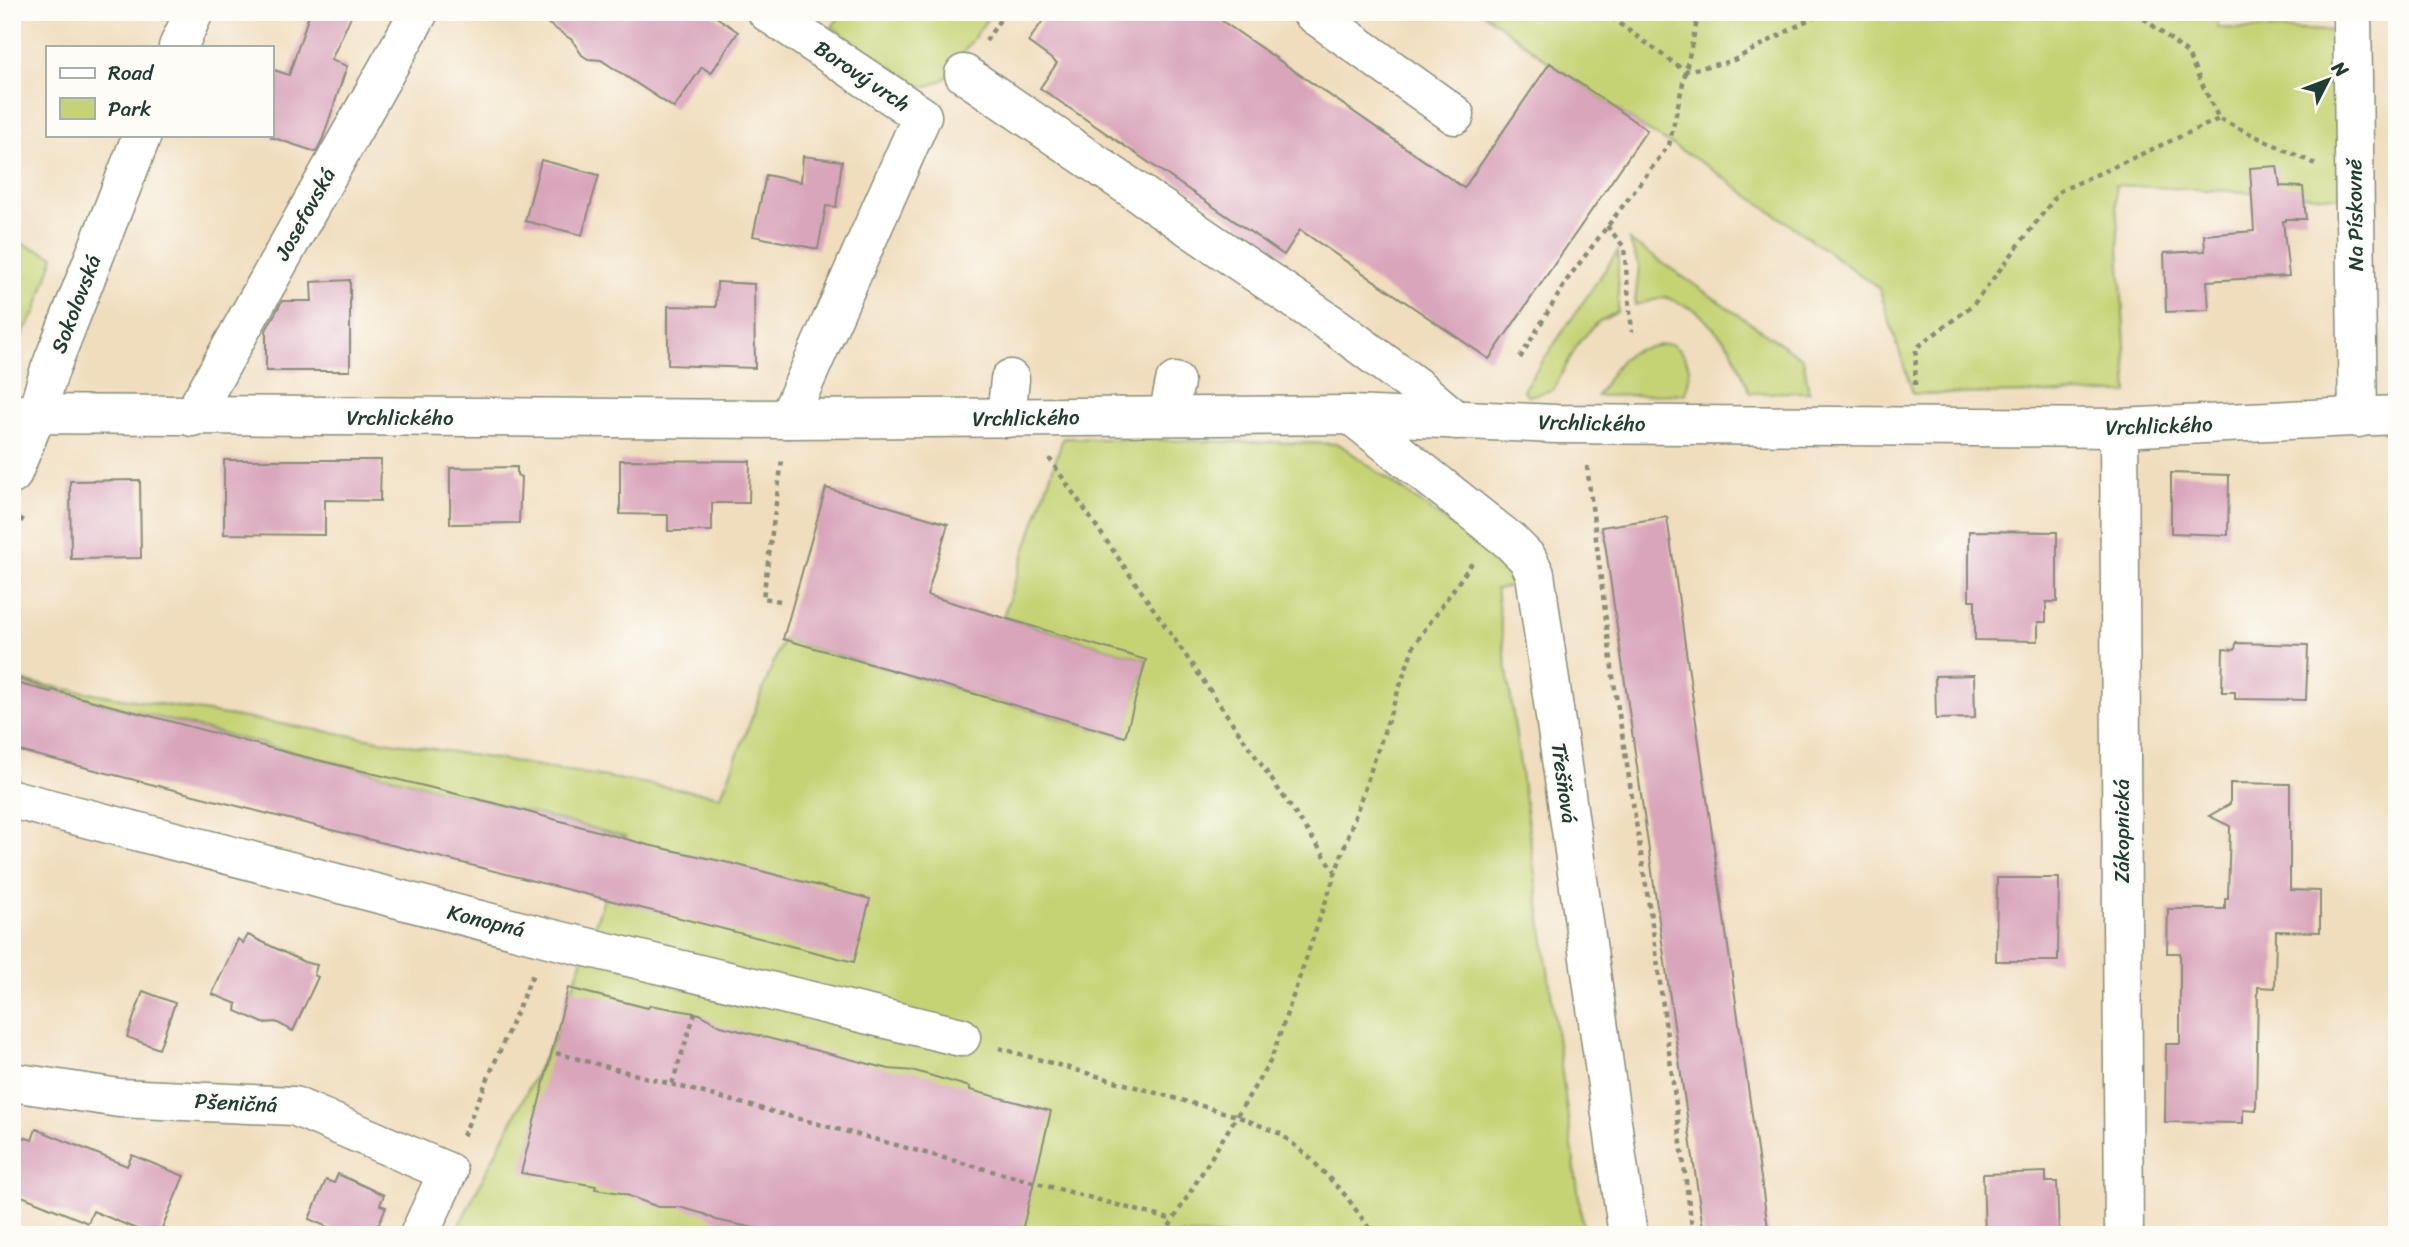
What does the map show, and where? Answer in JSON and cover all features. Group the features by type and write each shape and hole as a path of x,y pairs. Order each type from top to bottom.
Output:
{"street":[{"path":"178,46 194,12"},
{"name":"Josefovská","path":"191,416 419,12"},
{"name":"Borový vrch","path":"767,12 922,116 788,419"},
{"path":"1311,12 1455,115"},
{"name":"Na Pískovně","path":"2352,12 2358,418"},
{"path":"964,74 1337,328 1419,388 1456,420"},
{"name":"Sokolovská","path":"12,475 24,414 49,372 142,136"},
{"path":"1010,379 1014,418"},
{"name":"Vrchlického","path":"24,414 1014,418 1171,399 1351,415 1556,424 2119,428 2397,415"},
{"name":"Třešňová","path":"1351,415 1510,541 1527,558 1535,574 1628,1235"},
{"name":"Zákopnická","path":"2119,428 2124,1235"},
{"name":"Konopná","path":"12,799 549,937 961,1037"},
{"name":"Pšeničná","path":"12,1082 119,1098 294,1106 448,1172"},
{"path":"419,1235 448,1172"}],"path":[{"path":"1603,12 1685,71 1732,61 1823,12"},
{"path":"1520,358 1569,276 1669,145 1699,12"},
{"path":"2136,12 2187,53 2219,119 2354,182"},
{"path":"1915,388 1916,348 1973,305 2060,191 2219,119"},
{"path":"1608,226 1624,247 1632,332"},
{"path":"1014,418 1336,871"},
{"path":"780,601 762,597 788,419"},
{"path":"1586,457 1613,676 1654,937 1693,1235"},
{"path":"1164,1235 1270,1060 1414,645 1495,530"},
{"path":"448,1172 549,937"},
{"path":"672,1084 707,976"},
{"path":"961,1037 1237,1115 1281,1134 1310,1158 1346,1196 1374,1235"},
{"path":"556,1053 1173,1220"}],"green space":[{"path":"843,12 992,12 945,79 927,87 918,85 832,27"},
{"path":"1482,12 2218,12 2218,28 2337,31 2341,197 2115,185 2128,393 1913,394 1879,288 1707,166 1647,130 1550,63"},
{"path":"12,240 54,256 36,311 12,351"},
{"path":"1629,240 1803,359 1809,392 1750,393 1731,347 1697,311 1666,297 1635,305 1639,266"},
{"path":"1618,251 1618,312 1598,322 1579,342 1553,390 1529,396 1523,390"},
{"path":"1671,344 1683,354 1688,366 1689,378 1685,394 1597,396 1618,363 1632,352"},
{"path":"1063,438 1339,444 1457,529 1520,585 1496,589 1584,1235 454,1235 556,1034 626,837 12,680 721,796 783,639 1124,737 1146,660 1003,617"}],"building":[{"path":"310,12 353,12 331,60 347,66 316,152 271,137 273,70 289,75"},
{"path":"531,12 709,12 738,32 711,73 702,67 674,108 601,60 588,59 582,55 572,40"},
{"path":"1049,12 1209,12 1464,188 1550,63 1647,130 1489,359 1300,230 1284,255 1040,88 1057,63 1028,42"},
{"path":"803,156 842,161 836,207 826,206 818,249 753,236 766,175 801,182"},
{"path":"541,160 599,175 582,235 525,221"},
{"path":"2277,166 2280,186 2303,187 2306,219 2283,221 2289,276 2207,281 2209,310 2166,312 2164,253 2205,251 2204,235 2254,231 2250,168"},
{"path":"350,280 350,371 266,371 266,330 282,301 312,301 311,282"},
{"path":"717,282 754,284 755,368 668,365 668,306 716,307"},
{"path":"224,460 381,460 380,501 325,500 325,535 224,534"},
{"path":"620,460 750,461 749,503 712,503 712,531 668,531 668,515 620,514"},
{"path":"517,467 517,475 521,477 519,523 450,524 450,468"},
{"path":"2171,473 2229,475 2228,535 2171,533"},
{"path":"140,480 141,558 71,559 70,481"},
{"path":"826,488 948,524 927,595 1146,660 1125,737 783,639"},
{"path":"1667,517 1769,1235 1704,1235 1601,527"},
{"path":"1969,531 2057,532 2057,602 2046,602 2046,622 2038,622 2038,641 1975,640 1975,600 1969,600"},
{"path":"2236,643 2308,645 2306,700 2235,699 2235,692 2222,692 2223,649 2235,650"},
{"path":"1974,675 1975,718 1936,719 1935,676"},
{"path":"12,682 870,899 854,962 12,749"},
{"path":"2230,783 2290,784 2290,890 2320,891 2320,932 2276,931 2275,988 2258,987 2256,1110 2243,1109 2243,1123 2165,1122 2166,1044 2180,1044 2180,953 2167,953 2168,909 2225,909 2225,898 2228,898 2230,826 2209,816 2230,804"},
{"path":"1997,878 2059,878 2058,961 1996,961"},
{"path":"248,935 304,962 317,965 314,975 318,977 293,1031 276,1022 263,1023 236,1011 237,1004 212,994 238,939 243,943"},
{"path":"568,988 648,1008 650,1005 700,1014 721,1026 889,1069 915,1071 970,1087 970,1090 1051,1111 1021,1235 787,1235 716,1220 679,1207 658,1207 621,1193 595,1189 596,1186 521,1173"},
{"path":"143,991 175,1003 159,1049 127,1037"},
{"path":"36,1129 127,1166 132,1155 184,1176 159,1235 151,1235 93,1211 88,1223 12,1192 12,1133 32,1140"},
{"path":"2046,1172 2046,1182 2057,1182 2059,1235 1985,1235 1983,1174"},
{"path":"338,1174 384,1195 380,1205 386,1207 374,1235 346,1235 309,1219 326,1180 334,1183"}]}
